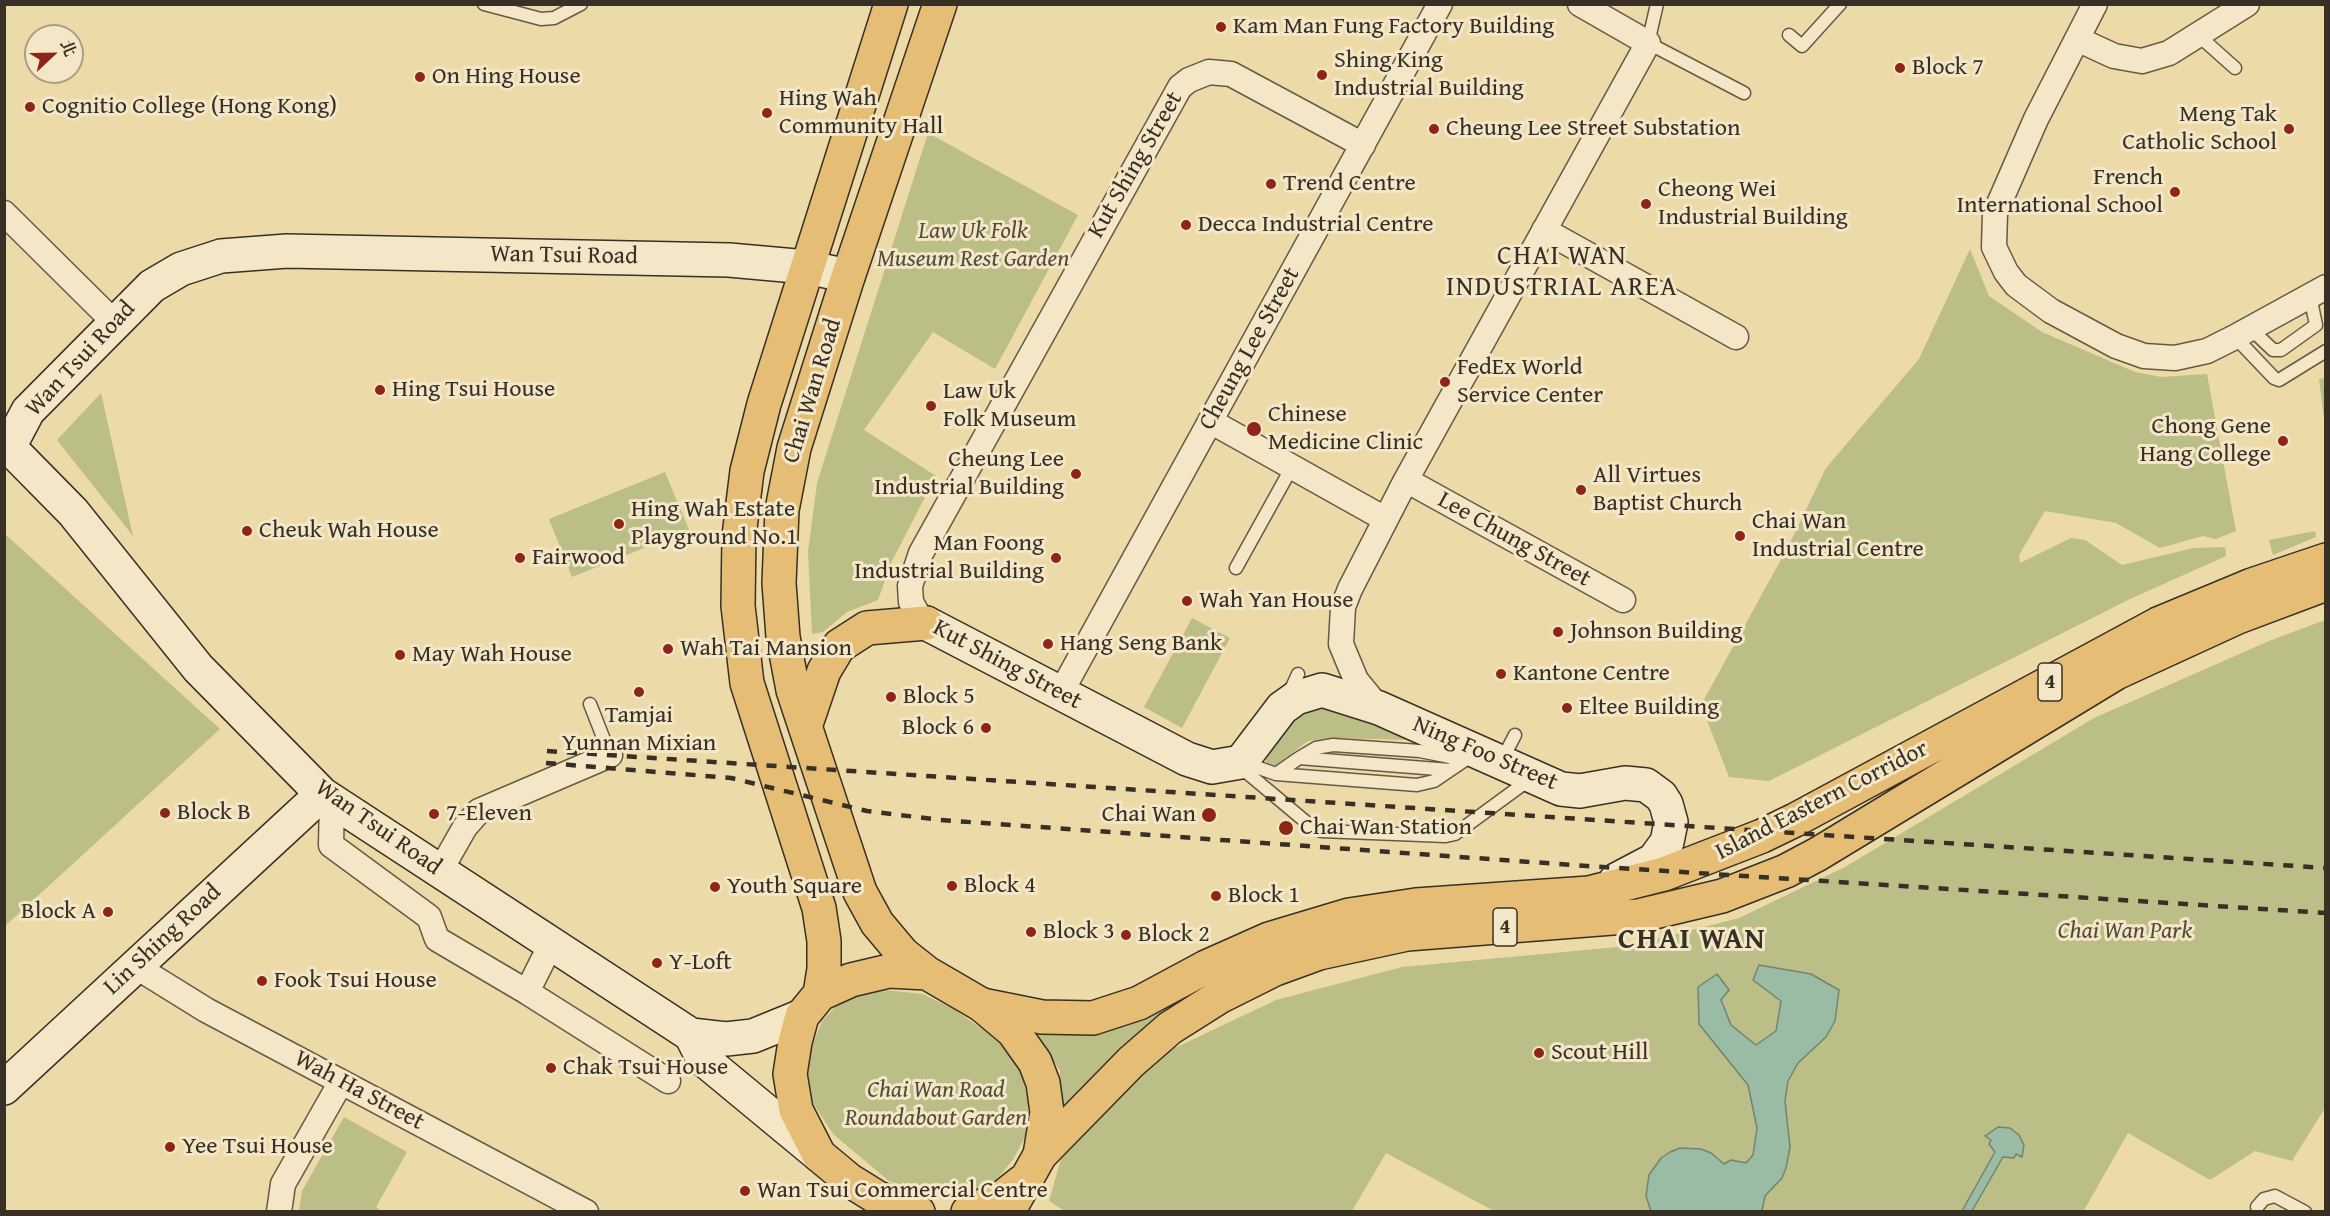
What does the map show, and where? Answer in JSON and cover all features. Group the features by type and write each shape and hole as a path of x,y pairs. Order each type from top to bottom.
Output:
{"main road":[{"name":"Chai Wan Road","path":"891,4 764,404 747,471 739,536 738,606 741,643 752,702 819,908 824,941 824,969 792,1059 791,1086 796,1110 819,1155 849,1180 902,1209"},
{"name":"Chai Wan Road","path":"940,4 848,276 794,448 782,510 779,583 783,637 793,690 860,892 877,923 903,954 927,973 982,1005 1013,1031 1035,1062 1043,1083 1047,1112 1032,1168 1008,1212"},
{"name":"Island Eastern Corridor","path":"982,1005 1042,1017 1093,1018 1139,1003 1206,967 1269,939 1330,920 1404,906 1589,892 1664,874 1762,836 2158,624 2252,585 2325,560"},
{"name":"Island Eastern Corridor","path":"1032,1168 1116,1076 1163,1034 1195,1011 1275,969 1319,953 1395,936 1638,916 1722,896 1786,871 1827,849 2116,673 2238,617 2325,585"},
{"path":"806,724 824,671 839,646 867,628 926,623"},
{"name":"Chai Wan Road","path":"811,1005 851,980 889,971 927,973"},
{"path":"968,1212 1003,1197 1032,1168"}],"street":[{"name":"Cheung Lee Street","path":"1060,694 1440,4"},
{"path":"1379,708 1350,668 1341,644 1340,626 1350,589 1406,480 1648,43 1580,4"},
{"path":"2095,4 2036,119 1999,202 1992,236 1998,258 2016,285 2037,303 2131,352 2175,358 2207,351 2318,291"},
{"path":"2077,39 2114,56 2142,61 2169,53 2247,4"},
{"name":"Kut Shing Street","path":"1211,767 1060,694 926,623 918,615 911,602 910,586 921,553 1180,87 1189,80 1209,72 1231,74 1363,145"},
{"path":"5,215 114,322"},
{"path":"1544,230 1736,337"},
{"name":"Wan Tsui Road","path":"811,1005 753,1036 726,1039 691,1035 327,797 198,668 79,519 6,447 28,411 152,286 181,269 207,259 250,252 729,260 807,267 848,276"},
{"path":"1210,421 1385,519"},
{"name":"Lee Chung Street","path":"1406,480 1623,600"},
{"path":"1211,767 1296,698 1322,690 1379,708"},
{"name":"Ning Foo Street","path":"1379,708 1493,753 1536,780 1561,789 1580,792 1636,783 1653,789 1666,804 1671,822 1670,833 1662,851 1654,860 1634,872 1589,892"},
{"path":"440,871 465,827 479,811 610,755"},
{"path":"327,797 331,845 429,917 437,939 527,992 668,1081"},
{"name":"Lin Shing Road","path":"4,1088 135,966 327,797"},
{"path":"527,992 551,944"},
{"name":"Wah Ha Street","path":"135,966 206,1010 586,1212"},
{"name":"Wan Tsui Road","path":"691,1035 703,1059 819,1155"},
{"path":"279,1212 283,1184 341,1082"}],"lane":[{"path":"484,4 541,19 554,18 581,4"},
{"path":"1657,4 1648,43 1744,93"},
{"path":"1789,35 1802,46 1840,4"},
{"path":"2198,35 2235,68"},
{"path":"2243,333 2273,350 2281,350 2316,325 2318,291"},
{"path":"2243,333 2274,378 2279,380 2325,351"},
{"path":"1236,568 1292,467"},
{"path":"1282,708 1298,674"},
{"path":"590,704 610,755"},
{"path":"1276,774 1316,748 1333,745 1493,753"},
{"path":"1211,767 1417,785 1434,782 1450,770 1493,753"},
{"path":"1299,759 1450,770"},
{"path":"1211,767 1248,771 1312,826 1321,831 1446,836 1455,834 1522,784 1536,780"},
{"path":"2258,1207 2264,1199 2275,1196 2305,1212"}],"green space":[{"name":"Law Uk Folk Museum Rest Garden","path":"928,133 1078,215 995,369 933,332 864,430 936,476 892,561 878,600 847,612 823,632 812,634 808,552 817,483"},
{"path":"1970,249 1989,296 2042,332 2135,372 2161,377 2207,374 2236,531 2216,539 2203,536 2160,548 2116,523 2045,511 2019,555 2020,563 2071,538 2085,540 2122,565 2194,548 2225,547 2226,556 2128,600 1769,781 1729,777 1701,705 1789,545 1826,468 1919,359"},
{"path":"2326,378 2325,426 2319,379"},
{"path":"101,393 133,536 57,440"},
{"name":"Hing Wah Estate Playground No.1","path":"665,472 689,530 572,577 549,519"},
{"path":"2315,531 2316,537 2273,555 2269,540"},
{"path":"5,534 220,729 5,926"},
{"path":"1192,618 1230,638 1182,728 1144,707"},
{"name":"Chai Wan Park","path":"2325,620 2325,1108 2292,1161 2255,1151 2210,1180 2128,1133 2083,1212 1494,1211 1386,1153 1352,1211 1066,1212 1049,1201 1061,1159 1154,1058 1276,1000 1402,967 1629,946 1739,918 1845,867 2094,718 2269,641"},
{"path":"1323,698 1411,740 1330,738 1308,741 1273,767 1266,765 1266,759 1296,709"},
{"path":"1240,962 1060,1117 1060,1071 1037,1034 1112,1025"},
{"name":"Chai Wan Road Roundabout Garden","path":"885,990 923,994 952,1008 1000,1041 1021,1071 1029,1103 1025,1137 1014,1158 1003,1172 995,1180 973,1192 949,1197 925,1196 889,1181 833,1134 813,1103 807,1081 808,1057 822,1021 837,1005 851,997"},
{"path":"344,1117 407,1152 376,1207 381,1211 299,1211 302,1191"}],"shaded area":[{"path":"1759,965 1811,974 1839,990 1835,1021 1826,1037 1798,1063 1788,1081 1785,1101 1790,1147 1782,1178 1765,1196 1762,1211 1651,1211 1646,1196 1649,1175 1661,1158 1670,1152 1680,1148 1701,1149 1711,1153 1724,1164 1731,1160 1746,1163 1753,1155 1757,1128 1748,1085 1699,1024 1698,987 1717,974 1729,990 1721,1000 1731,1025 1756,1045 1776,1031 1781,1001 1753,980"},
{"path":"1998,1127 2010,1128 2019,1135 2024,1145 2022,1157 2016,1154 2014,1158 2003,1157 1972,1211 1962,1211 1995,1152 1989,1144 1991,1140 1985,1136"}],"railway":[{"path":"547,751 2326,868"},
{"path":"546,763 731,778 867,811 941,820 1587,866 2326,913"}],"place":[{"name":"Kam Man Fung Factory Building","path":"1221,27"},
{"name":"Block 7","path":"1900,68"},
{"name":"Shing King Industrial Building","path":"1322,75"},
{"name":"On Hing House","path":"420,77"},
{"name":"Cognitio College (Hong Kong)","path":"30,107"},
{"name":"Hing Wah Community Hall","path":"767,113"},
{"name":"Cheung Lee Street Substation","path":"1434,129"},
{"name":"Meng Tak Catholic School","path":"2289,129"},
{"name":"Trend Centre","path":"1271,184"},
{"name":"French International School","path":"2175,192"},
{"name":"Cheong Wei Industrial Building","path":"1646,204"},
{"name":"Decca Industrial Centre","path":"1186,225"},
{"name":"FedEx World Service Center","path":"1445,382"},
{"name":"Hing Tsui House","path":"380,390"},
{"name":"Law Uk Folk Museum","path":"931,406"},
{"name":"Chinese Medicine Clinic","path":"1254,429"},
{"name":"Chong Gene Hang College","path":"2283,441"},
{"name":"Cheung Lee Industrial Building","path":"1076,474"},
{"name":"All Virtues Baptist Church","path":"1581,490"},
{"name":"Hing Wah Estate Playground No.1","path":"619,524"},
{"name":"Cheuk Wah House","path":"247,531"},
{"name":"Chai Wan Industrial Centre","path":"1740,536"},
{"name":"Fairwood","path":"520,558"},
{"name":"Man Foong Industrial Building","path":"1056,558"},
{"name":"Wah Yan House","path":"1187,601"},
{"name":"Johnson Building","path":"1558,632"},
{"name":"Hang Seng Bank","path":"1048,644"},
{"name":"Wah Tai Mansion","path":"668,649"},
{"name":"May Wah House","path":"400,655"},
{"name":"Kantone Centre","path":"1501,674"},
{"name":"Tamjai Yunnan Mixian","path":"639,692"},
{"name":"Block 5","path":"891,697"},
{"name":"Eltee Building","path":"1567,708"},
{"name":"Block 6","path":"986,728"},
{"name":"Block B","path":"165,813"},
{"name":"7-Eleven","path":"434,814"},
{"name":"Chai Wan","path":"1209,815"},
{"name":"Chai Wan Station","path":"1286,828"},
{"name":"Block 4","path":"952,886"},
{"name":"Youth Square","path":"715,887"},
{"name":"Block 1","path":"1216,896"},
{"name":"Block A","path":"108,912"},
{"name":"Block 3","path":"1031,932"},
{"name":"Block 2","path":"1126,935"},
{"name":"Y-Loft","path":"657,963"},
{"name":"Fook Tsui House","path":"262,981"},
{"name":"Scout Hill","path":"1539,1053"},
{"name":"Chak Tsui House","path":"551,1068"},
{"name":"Yee Tsui House","path":"170,1147"},
{"name":"Wan Tsui Commercial Centre","path":"745,1191"}],"district":[{"name":"CHAI WAN INDUSTRIAL AREA","path":"1562,272"},
{"name":"CHAI WAN","path":"1692,940"}]}
